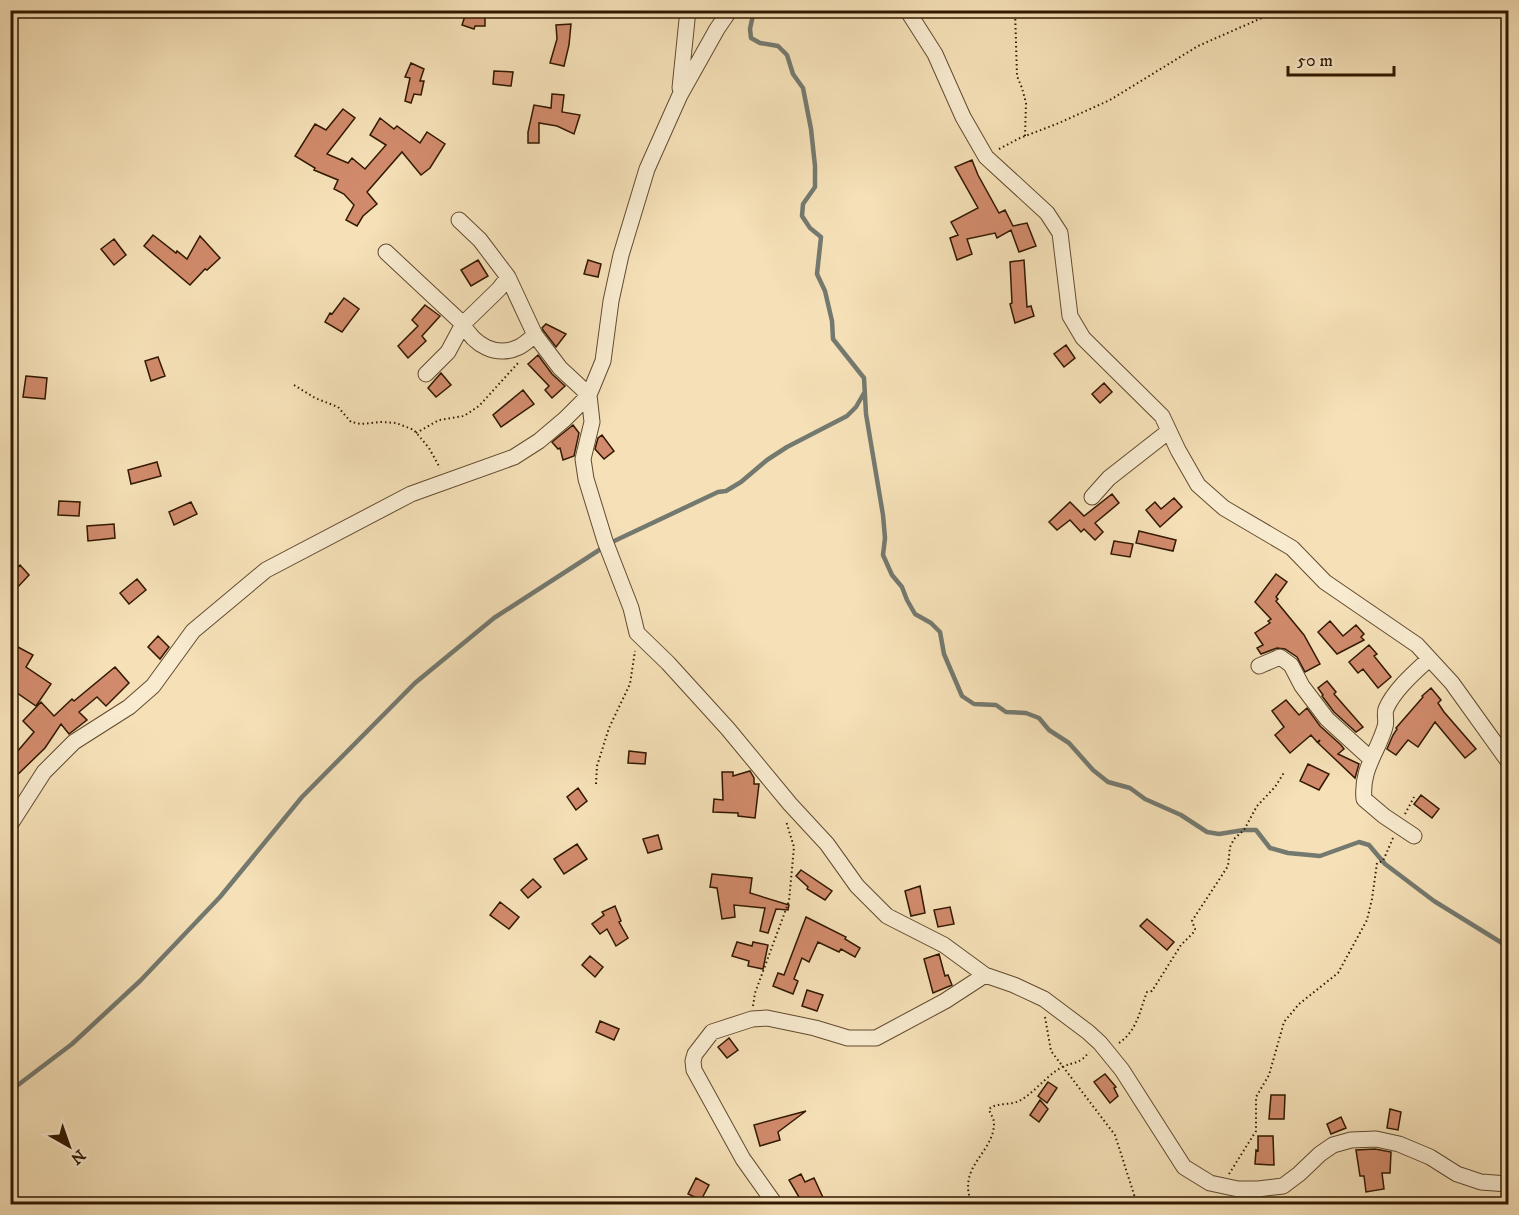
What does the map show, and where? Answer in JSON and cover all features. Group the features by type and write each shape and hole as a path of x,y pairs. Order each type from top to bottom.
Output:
{"street":[{"path":"680,95 688,10"},
{"path":"10,825 44,772 74,742 129,707 153,686 194,630 266,570 411,494 514,457 548,433 589,395 603,361 611,301 621,255 647,170 680,95 730,10"},
{"path":"907,10 935,54 963,117 986,157 1047,213 1060,233 1070,316 1083,338 1162,416 1198,485 1224,508 1292,548 1325,582 1417,645 1452,683 1509,761"},
{"path":"459,219 485,246 508,277 537,338 560,368 589,395 592,422 583,459 586,479 607,545 631,608 637,633 668,663 728,729 790,804 827,844 857,886 887,916 944,945 985,975 1044,999 1100,1043 1122,1070 1184,1167 1210,1183 1258,1190 1283,1186 1333,1144 1351,1140 1376,1139 1399,1144 1430,1157 1457,1174 1481,1182 1509,1184"},
{"path":"386,252 463,324 468,334 483,348 498,351 518,348 537,338"},
{"path":"426,374 448,352 463,324 508,277"},
{"path":"1092,497 1109,478 1169,431"},
{"path":"1259,666 1280,657 1291,665 1302,686 1327,720 1371,759"},
{"path":"1414,836 1364,799 1363,784 1386,724 1385,710 1406,682 1429,658"},
{"path":"775,1204 743,1159 694,1070 695,1054 712,1032 752,1018 767,1018 848,1038 876,1038 945,1001 985,975"}],"path":[{"path":"1015,10 1017,76 1026,103 1025,136"},
{"path":"986,157 1025,136 1110,100 1198,46 1280,10"},
{"path":"416,433 439,420 464,416 479,406 537,338"},
{"path":"294,385 315,398 338,406 351,422 396,423 416,433 429,448 448,481"},
{"path":"596,784 597,766 609,728 630,684 637,633"},
{"path":"972,1204 968,1194 969,1179 993,1128 994,1121 989,1110 993,1106 1012,1104 1022,1100 1045,1078 1064,1066 1078,1064 1100,1043 1119,1043 1125,1039 1140,1017 1147,992 1152,992 1181,945 1194,933 1192,921 1228,866 1230,847 1234,839 1244,830 1257,806 1275,787 1285,771"},
{"path":"1220,1186 1242,1156 1256,1131 1256,1097 1269,1075 1284,1022 1299,1004 1338,973 1367,920 1377,863 1383,861 1414,797"},
{"path":"752,1018 755,993 789,900 794,847 786,824 790,804"},
{"path":"1044,999 1045,1020 1051,1050 1115,1135 1137,1204"}],"building":[{"path":"485,12 485,26 475,26 474,29 462,25 466,13"},
{"path":"571,24 564,66 550,63 557,39 556,25"},
{"path":"411,63 424,69 420,81 424,81 421,95 414,94 411,103 405,101 410,78 405,77"},
{"path":"494,71 513,72 511,86 493,84"},
{"path":"552,94 564,95 562,112 580,115 574,134 557,126 539,123 539,143 528,143 534,105 551,108"},
{"path":"343,109 355,118 327,154 348,163 352,158 365,169 386,145 370,135 380,118 394,129 397,126 420,143 427,132 445,144 430,168 421,175 402,152 367,192 377,204 363,216 357,226 346,220 354,205 344,194 334,189 338,180 314,170 315,168 295,156 315,124 326,130"},
{"path":"972,160 999,213 1005,210 1013,226 1027,223 1036,246 1019,252 1011,230 997,238 995,233 967,239 972,254 957,260 950,238 958,235 951,222 978,208 955,167"},
{"path":"153,235 187,259 200,236 220,258 207,270 205,269 190,285 144,246"},
{"path":"114,239 126,255 114,265 101,249"},
{"path":"478,260 488,276 471,286 461,270"},
{"path":"588,260 601,264 598,277 584,274"},
{"path":"1024,260 1027,307 1031,306 1034,316 1015,323 1010,304 1012,303 1010,262"},
{"path":"344,298 359,309 342,332 325,322"},
{"path":"425,305 440,316 422,336 426,341 408,358 398,346 418,326 412,320"},
{"path":"546,324 566,334 556,347 542,328"},
{"path":"1066,345 1075,358 1064,367 1054,354"},
{"path":"538,355 552,374 565,386 552,398 545,390 549,386 528,364"},
{"path":"158,357 165,376 151,381 145,361"},
{"path":"441,373 451,385 436,397 428,388"},
{"path":"26,376 47,378 45,399 23,397"},
{"path":"1104,383 1112,392 1100,403 1092,394"},
{"path":"523,390 534,404 501,427 493,415"},
{"path":"573,425 579,433 574,456 563,460 560,448 558,449 552,442"},
{"path":"602,435 614,451 604,459 595,449 598,438"},
{"path":"157,462 161,476 131,484 128,470"},
{"path":"1112,494 1119,503 1095,523 1103,532 1095,540 1084,529 1081,532 1070,520 1057,530 1049,522 1070,502 1084,516"},
{"path":"1174,498 1182,507 1160,527 1146,510 1155,502 1161,509"},
{"path":"59,501 80,502 79,516 58,515"},
{"path":"191,502 197,514 174,525 169,512"},
{"path":"114,524 115,538 88,541 87,526"},
{"path":"1139,531 1176,540 1173,551 1136,543"},
{"path":"1114,541 1133,544 1130,557 1111,554"},
{"path":"20,565 29,575 16,589 10,583 10,575"},
{"path":"1276,574 1287,582 1276,597 1278,599 1276,601 1304,635 1320,664 1305,672 1297,657 1285,649 1277,648 1261,654 1257,648 1263,645 1255,633 1270,623 1268,621 1271,619 1255,602"},
{"path":"137,579 146,590 129,604 120,593"},
{"path":"1330,621 1343,636 1356,625 1364,634 1361,637 1364,640 1337,654 1318,632"},
{"path":"158,636 169,647 160,659 148,647"},
{"path":"1369,645 1377,654 1374,656 1391,677 1378,688 1363,669 1358,673 1349,662"},
{"path":"16,646 33,655 26,667 51,684 36,706 10,688 10,655"},
{"path":"115,667 129,683 106,706 97,697 79,712 87,720 69,734 61,724 45,748 10,782 10,760 34,732 23,721 41,702 54,716 72,699 74,701"},
{"path":"1327,681 1336,692 1334,694 1363,727 1356,732 1334,712 1322,696 1318,688"},
{"path":"1431,688 1441,700 1438,703 1444,712 1476,749 1465,758 1435,722 1418,747 1408,740 1396,755 1387,749 1396,728"},
{"path":"1286,700 1299,715 1307,708 1320,726 1344,749 1338,754 1359,764 1355,778 1318,743 1320,740 1317,742 1311,735 1290,753 1275,735 1284,727 1272,711"},
{"path":"629,751 646,753 645,764 628,763"},
{"path":"1308,764 1329,774 1319,790 1300,781"},
{"path":"750,771 754,784 759,784 755,818 738,816 738,813 713,812 714,799 723,800 722,772 733,772 733,776"},
{"path":"578,788 587,801 576,810 567,797"},
{"path":"1421,795 1439,809 1432,818 1414,804"},
{"path":"658,835 662,849 648,853 643,839"},
{"path":"577,844 587,859 564,874 554,859"},
{"path":"801,870 832,891 825,900 807,889 808,887 796,876"},
{"path":"712,874 752,878 750,893 789,905 788,910 776,909 768,933 760,931 765,908 734,905 735,917 722,919 717,888 710,887"},
{"path":"533,879 541,887 528,898 521,890"},
{"path":"920,886 925,913 911,916 905,891"},
{"path":"500,902 519,917 509,929 490,915"},
{"path":"615,906 621,921 619,922 628,938 616,946 607,929 600,934 592,924 604,915 602,912"},
{"path":"950,907 954,924 938,927 934,910"},
{"path":"806,917 846,937 845,939 860,948 855,957 841,949 839,952 818,942 809,962 802,958 794,979 798,981 793,994 773,986 778,973 784,975"},
{"path":"1147,919 1174,942 1167,950 1140,926"},
{"path":"737,942 752,946 753,942 768,945 763,969 748,966 749,961 732,956"},
{"path":"939,954 945,976 948,975 952,985 933,993 924,959"},
{"path":"590,956 603,967 595,977 582,965"},
{"path":"807,990 823,995 817,1011 802,1006"},
{"path":"600,1021 619,1029 614,1040 596,1032"},
{"path":"729,1038 738,1050 727,1058 718,1047"},
{"path":"1105,1074 1116,1087 1114,1088 1118,1096 1110,1103 1094,1082"},
{"path":"1048,1082 1057,1088 1047,1103 1038,1096"},
{"path":"1271,1095 1285,1095 1284,1119 1269,1119"},
{"path":"1040,1100 1048,1109 1039,1122 1030,1115"},
{"path":"1390,1109 1401,1112 1398,1130 1387,1128"},
{"path":"806,1111 778,1132 780,1140 760,1146 754,1125"},
{"path":"1341,1117 1346,1128 1331,1134 1327,1124"},
{"path":"1258,1136 1273,1136 1274,1165 1255,1164"},
{"path":"1375,1149 1391,1152 1390,1173 1382,1173 1384,1189 1366,1192 1364,1176 1360,1176 1356,1150"},
{"path":"801,1174 805,1182 814,1178 826,1204 803,1204 789,1180"},
{"path":"696,1178 709,1185 701,1200 688,1194"}],"waterway":[{"path":"754,10 750,29 751,38 760,43 778,46 787,55 793,74 803,88 811,129 815,187 803,204 802,216 810,228 821,237 817,274 825,291 832,321 833,339 864,378 866,414 883,515 885,538 883,555 915,614 931,623 940,632 944,654 962,696 974,704 996,705 1006,712 1026,713 1039,718 1049,730 1069,743 1093,770 1108,782 1130,788 1145,799 1181,815 1207,832 1219,834 1256,830 1270,848 1288,853 1320,856 1359,842 1369,845 1385,864 1434,901 1508,945"},
{"path":"10,1091 72,1044 140,981 220,897 302,797 415,683 494,618 610,543 718,492 726,491 741,482 787,447 847,416 856,407 864,393"}]}
